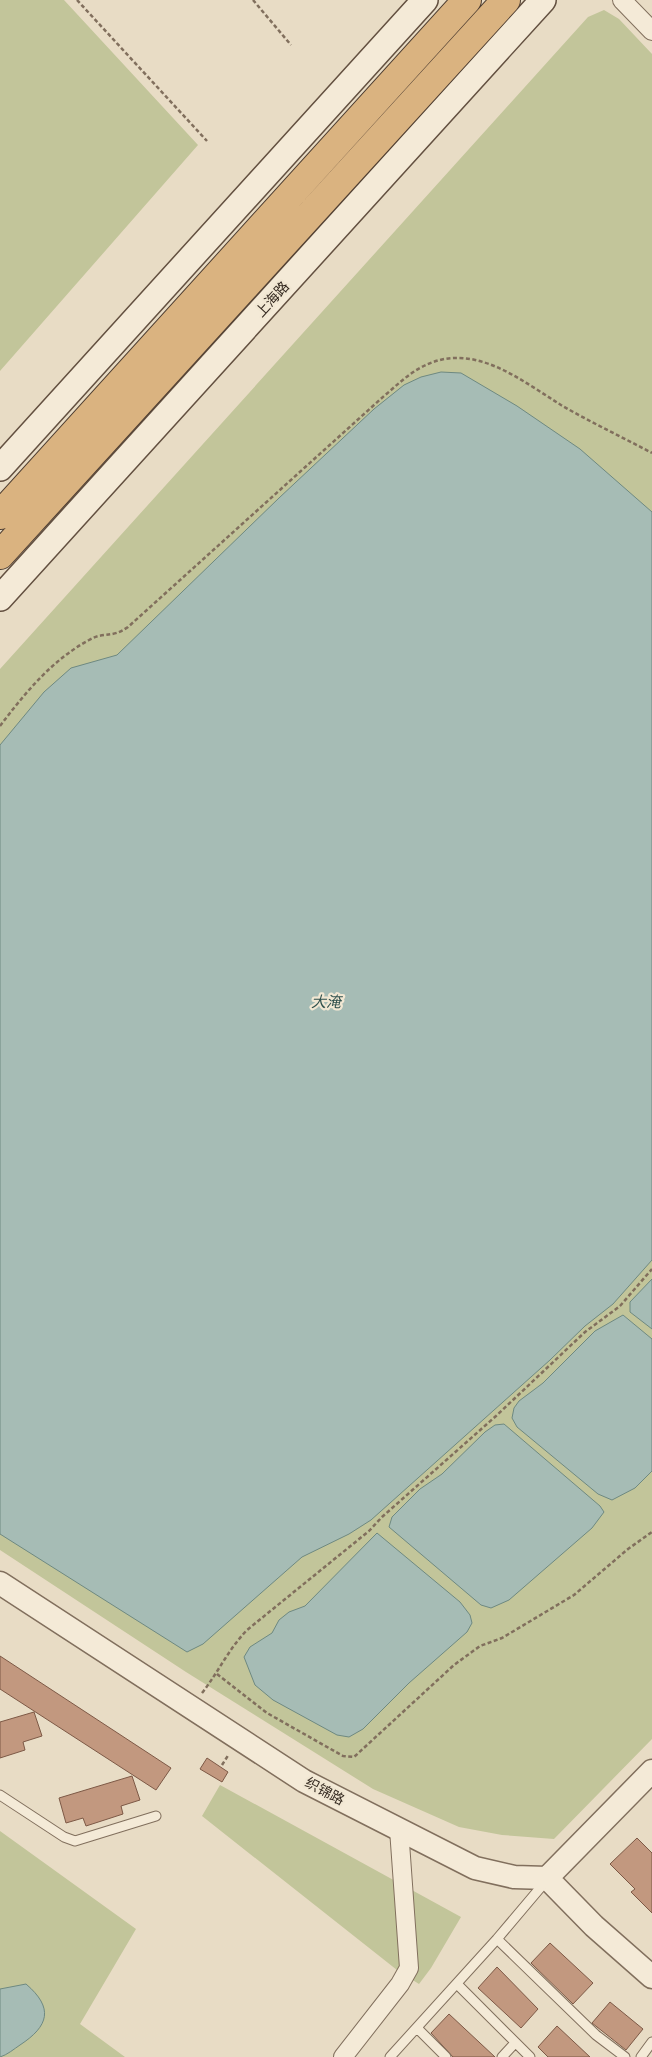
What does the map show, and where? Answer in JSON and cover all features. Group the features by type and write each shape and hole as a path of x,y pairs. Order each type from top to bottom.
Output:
{"highway":[{"path":"0,515 467,0"},
{"name":"上海路","path":"0,555 506,0"}],"main road":[{"path":"0,468 425,0"},
{"name":"上海路","path":"0,598 543,0"}],"street":[{"path":"622,0 652,31"},
{"name":"织锦路","path":"0,1583 304,1781 475,1868 514,1877 547,1878"},
{"path":"652,1770 547,1878 594,1926 652,1977"},
{"path":"343,2057 400,1984 409,1968 399,1829"}],"lane":[{"path":"0,1795 64,1837 75,1840 156,1816"},
{"path":"390,2057 497,1939 547,1878"},
{"path":"497,1939 596,2035 625,2057"},
{"path":"457,1984 530,2057"},
{"path":"417,2028 446,2057"},
{"path":"641,2057 652,2042"},
{"path":"502,2057 515,2043"}],"path":[{"path":"78,0 207,141"},
{"path":"254,0 291,45"},
{"path":"0,726 43,674 97,635 119,634 128,627 408,375 434,362 460,358 480,360 493,364 564,406 652,453"},
{"path":"191,1707 217,1674 232,1646 248,1630 369,1531 585,1332 620,1306 652,1269"},
{"path":"217,1674 267,1712 343,1756 354,1757 454,1664 480,1646 502,1638 574,1594 628,1548 652,1532"}],"green space":[{"path":"0,0 64,0 198,145 0,371"},
{"name":"大淹","path":"604,10 619,19 652,54 652,1739 554,1839 502,1835 459,1827 373,1789 186,1672 0,1550 0,669 588,17"},
{"path":"220,1785 461,1917 431,1968 419,1984 397,1970 202,1816"},
{"path":"0,1831 136,1929 80,2024 125,2057 0,2057"}],"water":[{"name":"大淹","path":"441,372 461,373 517,406 580,449 652,512 652,1260 613,1304 585,1326 550,1360 371,1520 349,1534 302,1557 203,1644 187,1652 0,1534 0,745 44,692 71,668 117,655 374,409 404,385 421,377"},
{"path":"652,1279 652,1329 630,1312 630,1302"},
{"path":"623,1315 652,1339 652,1471 635,1488 612,1500 598,1494 517,1427 512,1418 514,1408 519,1401 543,1383 595,1331"},
{"path":"504,1424 600,1506 604,1512 592,1528 509,1600 491,1608 481,1605 389,1527 392,1517 420,1489 442,1474 485,1432 495,1425"},
{"path":"377,1533 460,1602 470,1615 472,1623 467,1632 409,1683 363,1729 349,1737 337,1735 273,1700 255,1685 244,1657 250,1647 272,1633 279,1620 289,1612 305,1606"},
{"path":"26,1984 41,2001 44,2009 42,2024 30,2038 0,2057 0,1989"}],"building":[{"path":"0,1656 171,1768 156,1790 0,1689"},
{"path":"34,1712 42,1736 23,1742 25,1750 0,1758 0,1722"},
{"path":"207,1758 228,1772 222,1782 200,1769"},
{"path":"132,1776 140,1800 121,1806 123,1814 86,1826 83,1818 66,1823 59,1798"},
{"path":"637,1838 652,1853 652,1913 631,1892 635,1889 610,1864"},
{"path":"550,1943 593,1983 573,2004 531,1963"},
{"path":"497,1967 538,2009 521,2028 478,1988"},
{"path":"610,2002 643,2029 626,2050 592,2023"},
{"path":"449,2014 495,2057 453,2057 431,2033"},
{"path":"557,2026 590,2057 548,2057 538,2047"}]}
